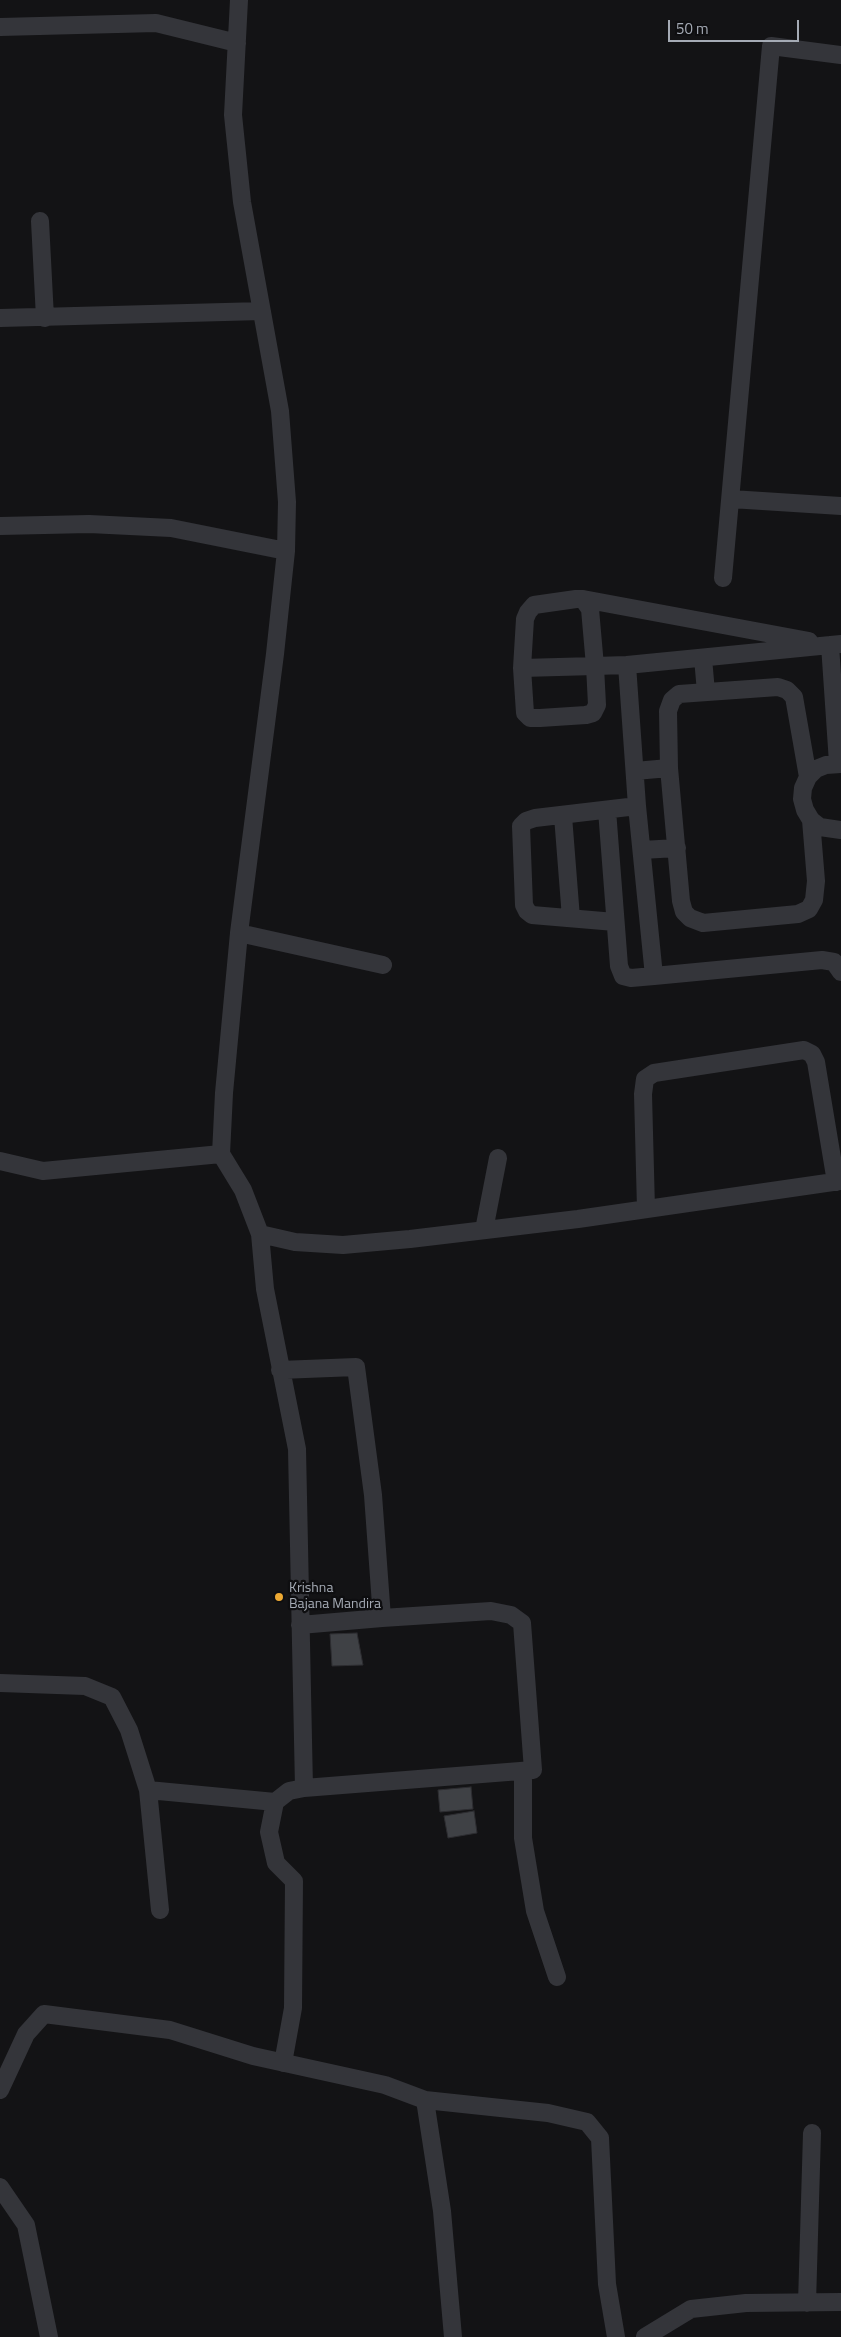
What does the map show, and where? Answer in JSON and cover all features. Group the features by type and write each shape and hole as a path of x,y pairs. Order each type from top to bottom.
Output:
{"street":[{"path":"240,0 233,115 242,202 280,412 286,502 286,551 275,654 238,933 224,1093 221,1154 243,1190 260,1234 265,1289 297,1449 304,1788"},
{"path":"0,27 156,23 237,43"},
{"path":"723,578 770,46 841,55"},
{"path":"40,221 45,318"},
{"path":"0,318 262,311"},
{"path":"731,499 841,506"},
{"path":"0,526 90,524 170,528 286,551"},
{"path":"583,599 588,603 590,609 597,705 593,713 586,715 530,718 525,713 522,668 525,619 528,612 534,606 583,599 835,645"},
{"path":"522,668 627,665 835,645"},
{"path":"835,645 839,764 826,764 816,769 808,778 803,788 802,799 805,810 811,820 820,827 841,830"},
{"path":"702,658 706,692"},
{"path":"627,665 654,976"},
{"path":"808,778 794,697 787,690 778,687 680,694 672,700 668,711 669,768 681,902 684,912 690,918 703,923 716,923 798,914 809,909 814,900 816,881 811,820"},
{"path":"635,771 669,768"},
{"path":"615,922 532,915 524,905 522,826 526,821 535,818 638,806"},
{"path":"607,810 619,966 623,976 631,978 822,960 839,964"},
{"path":"563,816 571,918"},
{"path":"642,850 677,848"},
{"path":"238,933 383,965"},
{"path":"260,1234 295,1242 343,1245 484,1230 646,1209 839,1181 816,1062 812,1054 804,1050 654,1073 645,1079 643,1094 646,1209"},
{"path":"0,1162 43,1171 221,1154"},
{"path":"484,1230 498,1158"},
{"path":"280,1370 356,1368 373,1494 382,1618"},
{"path":"283,2064 293,2008 294,1881 276,1863 269,1832 275,1802 289,1791 304,1788 534,1770 522,1623 511,1615 491,1611 300,1624"},
{"path":"0,1683 85,1686 112,1697 129,1730 148,1790 160,1910"},
{"path":"523,1771 523,1838 534,1911 557,1978"},
{"path":"148,1790 275,1802"},
{"path":"0,2090 26,2034 44,2014 170,2030 283,2064 385,2085 425,2100 548,2112 587,2122 600,2138 607,2284 616,2337"},
{"path":"425,2100 442,2211 454,2337"},
{"path":"807,2303 812,2133"},
{"path":"0,2187 26,2226 49,2337"},
{"path":"645,2337 691,2309 746,2303 841,2302"}],"building":[{"path":"357,1633 363,1665 332,1666 330,1634"},
{"path":"471,1787 473,1809 440,1812 438,1790"},
{"path":"474,1811 477,1833 448,1838 444,1816"}],"place":[{"name":"Krishna Bajana Mandira","path":"279,1597"}]}
